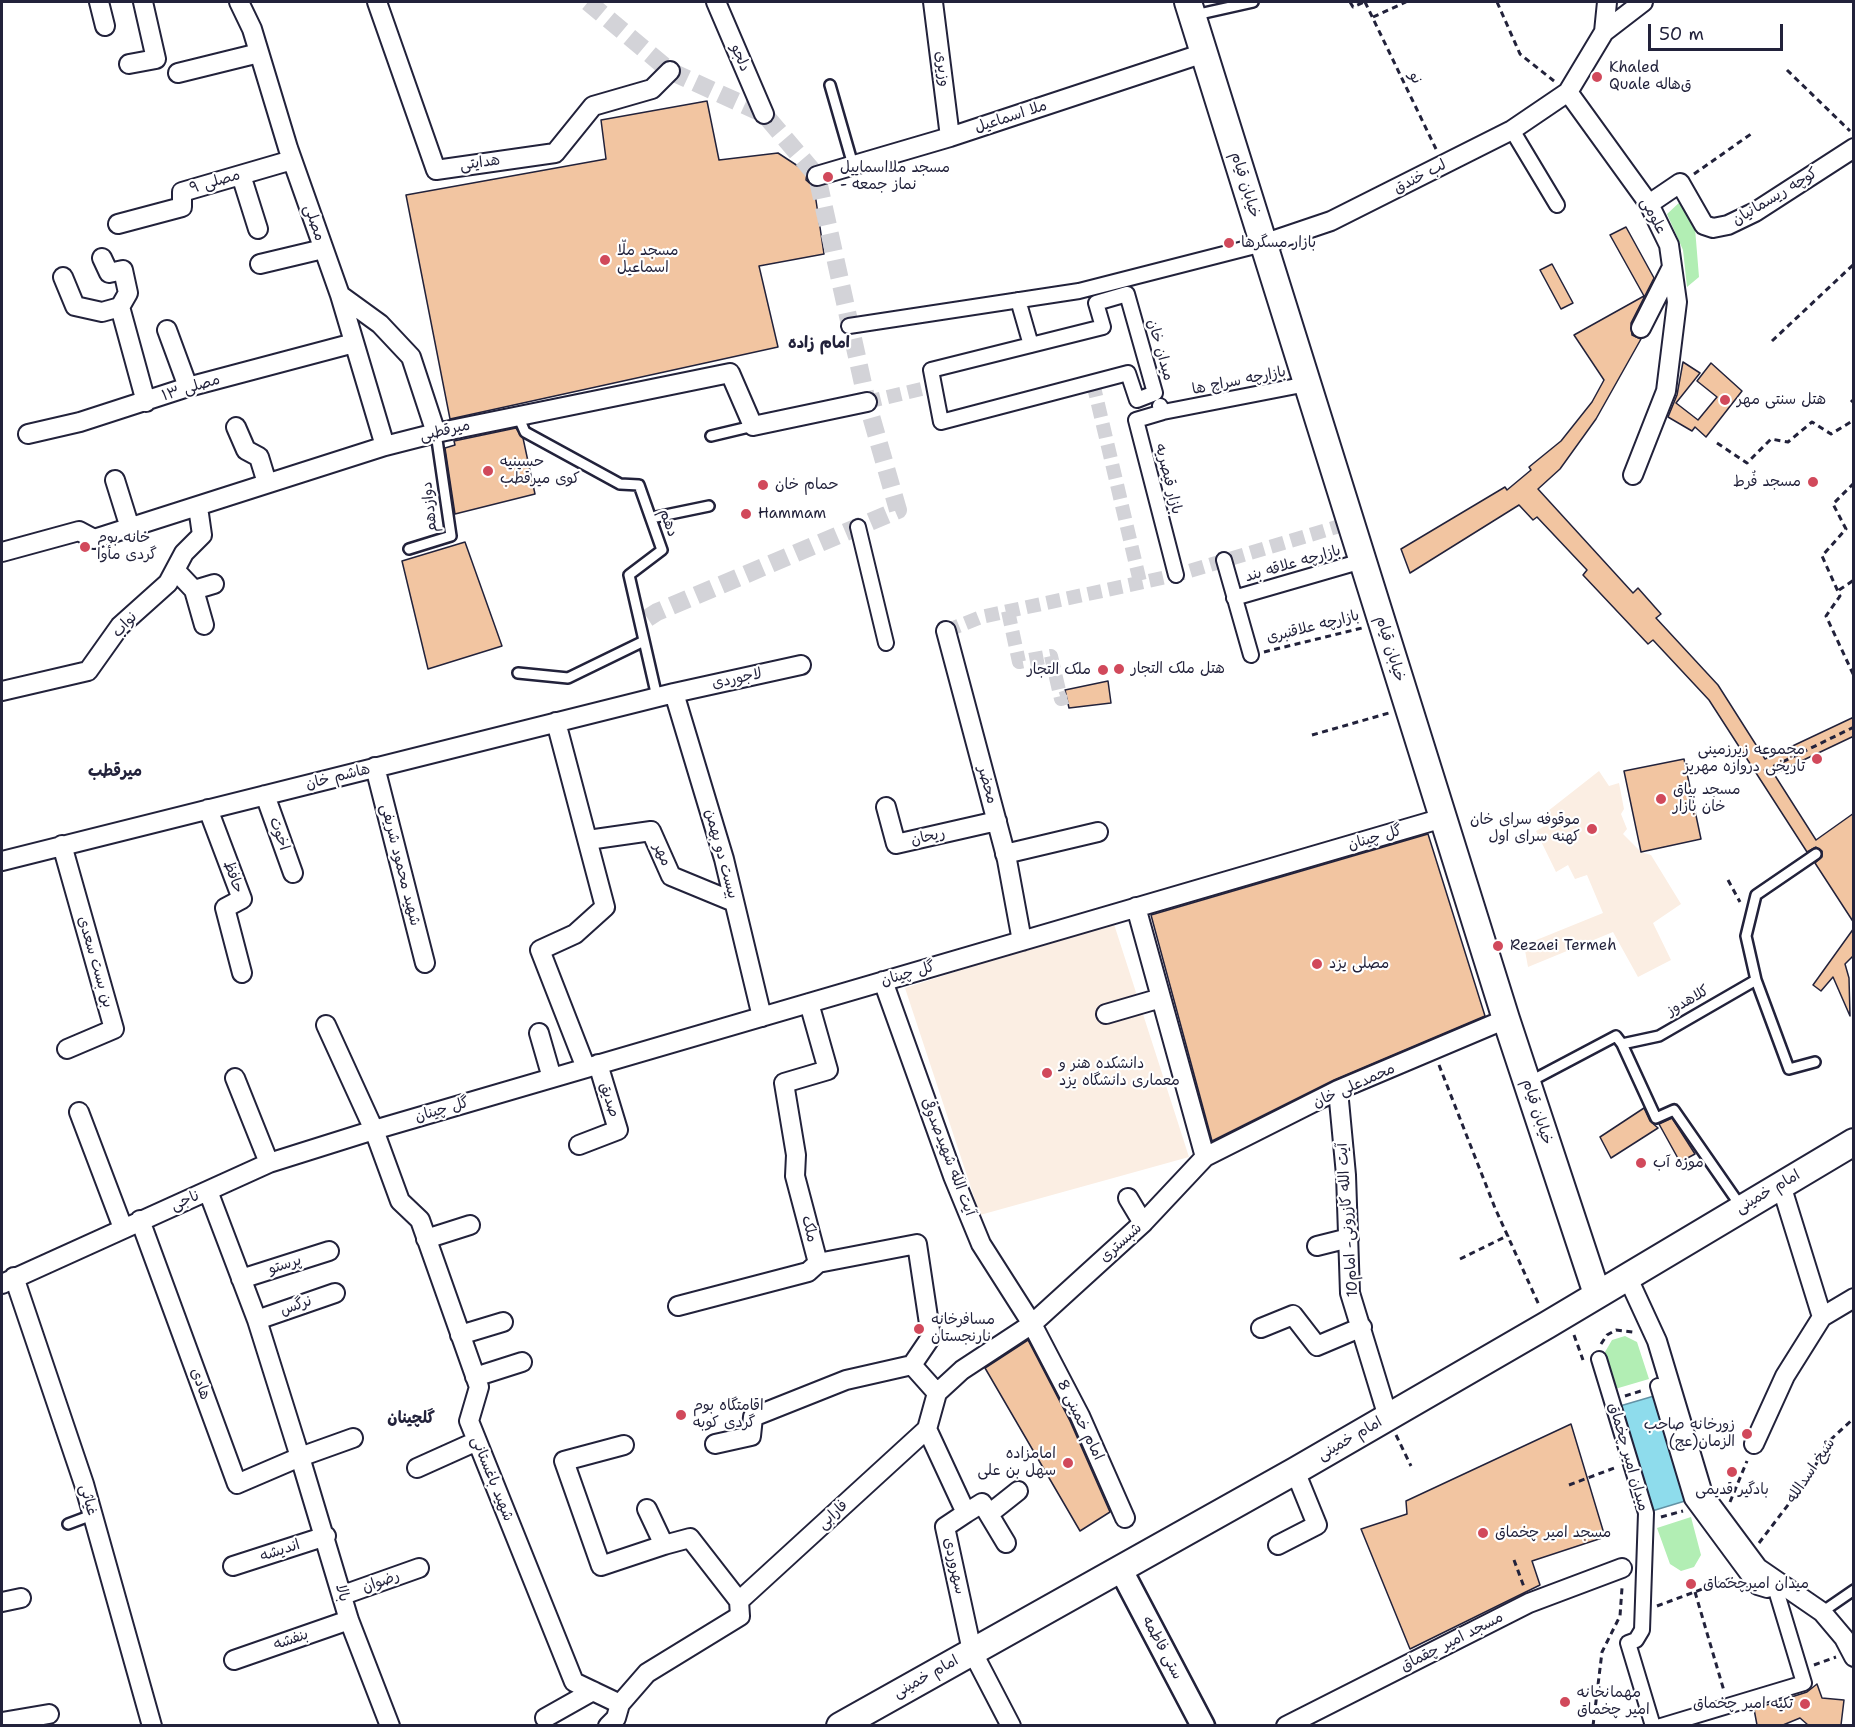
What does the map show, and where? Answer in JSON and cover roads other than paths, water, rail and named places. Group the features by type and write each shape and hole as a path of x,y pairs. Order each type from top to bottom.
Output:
{"main road":[{"name":"خیابان قیام","path":"1190,9 1506,1019 1597,1294"},
{"name":"امام خمینی","path":"840,1725 1295,1471 1547,1325 1854,1142"}],"street":[{"path":"99,2 105,26"},
{"path":"129,64 156,59 143,2"},
{"name":"مصلی","path":"239,2 260,53 292,160 340,296 385,446"},
{"name":"هدایتی","path":"377,2 436,170 555,153 593,106 652,89 670,71"},
{"name":"دلجو","path":"716,2 764,114"},
{"name":"وزیری","path":"933,2 950,137"},
{"path":"1604,32 1607,2"},
{"path":"1568,92 1604,32 1643,2"},
{"path":"178,73 260,53"},
{"name":"ملا اسماعیل","path":"817,176 950,137 1204,53"},
{"name":"لب خندق","path":"1263,244 1330,221 1444,165 1512,130 1568,92"},
{"name":"علومی","path":"1568,92 1649,204 1669,245 1677,302 1666,391 1633,475"},
{"path":"1512,130 1557,205"},
{"name":"کوچه ریسمانیان","path":"1649,204 1680,183 1704,225 1713,228 1728,225 1755,212 1854,148"},
{"name":"مصلی ۹","path":"118,224 182,207 182,192 292,160"},
{"path":"241,175 258,230"},
{"path":"849,326 1079,291 1263,244"},
{"path":"260,264 323,249"},
{"path":"63,277 75,306 102,312 120,307 128,293 123,270 109,273 102,258"},
{"path":"1641,328 1672,267"},
{"path":"1118,281 1121,296"},
{"name":"میدان خان","path":"1126,294 1155,393 1137,400 1128,373 941,422 931,370 1103,327 1096,303 1121,296 1126,294"},
{"path":"340,296 380,324 411,357 436,433"},
{"path":"1018,300 1031,345"},
{"path":"120,307 146,402"},
{"path":"167,330 188,387"},
{"name":"مصلی ۱۳","path":"28,434 146,402 188,387 354,343"},
{"name":"میرقطبی","path":"2,552 78,531 94,539 385,446 436,433 730,373 753,426"},
{"name":"بازارچه سراچ ها","path":"1163,412 1307,384"},
{"path":"1155,393 1163,412"},
{"path":"753,426 867,402"},
{"name":"بازار قیصریه","path":"1163,412 1136,420 1176,575"},
{"path":"236,426 246,450 259,457 267,483"},
{"path":"115,480 130,528"},
{"name":"نواب","path":"2,691 88,671 120,626 168,583 184,553 202,535 198,507"},
{"path":"858,527 886,644"},
{"path":"1224,560 1251,655"},
{"name":"بازارچه علاقه بند","path":"1234,598 1362,561"},
{"path":"176,571 194,590 204,625"},
{"path":"194,590 214,584"},
{"name":"محضر","path":"946,631 997,821 1022,941"},
{"name":"لاجوردی","path":"666,695 801,665"},
{"name":"هاشم خان","path":"2,861 666,695"},
{"name":"بیست دو بهمن","path":"666,695 734,902 762,1017"},
{"path":"556,722 605,907 575,934 540,950 592,1066"},
{"name":"شهید محمود شریفی","path":"375,767 425,963"},
{"name":"اخوت","path":"265,795 293,873"},
{"name":"ریحان","path":"886,807 896,844 997,821"},
{"name":"حافظ","path":"208,809 242,899 225,908 242,973"},
{"name":"گل چینان","path":"374,1130 1443,818"},
{"name":"مهر","path":"588,840 651,831 671,876 734,902"},
{"path":"1005,854 1098,832"},
{"name":"بن بست سعدی","path":"63,845 114,1029 67,1049"},
{"path":"1136,907 1205,1157"},
{"name":"آیت الله شهیدصدوقی","path":"883,981 953,1176 981,1244 1032,1324"},
{"path":"1106,1014 1161,998"},
{"name":"ملک","path":"809,1003 828,1070 784,1083 796,1155 795,1176 818,1263 917,1244 931,1337 912,1365"},
{"name":"محمدعلی خان","path":"1205,1157 1338,1090 1434,1052 1506,1019"},
{"name":"شهید باغستانی","path":"326,1025 374,1130 400,1201 420,1220 479,1387 469,1421 574,1682 621,1704"},
{"path":"539,1033 552,1078"},
{"name":"صدیق","path":"579,1145 618,1130 592,1066"},
{"path":"235,1078 269,1163"},
{"name":"آیت الله کازرونی- امام10","path":"1338,1090 1347,1175 1350,1293 1388,1417"},
{"path":"79,1112 123,1228"},
{"name":"ناجی","path":"8,1280 269,1163 374,1130"},
{"name":"شبستری","path":"937,1393 962,1370 1032,1324 1143,1223 1205,1157"},
{"path":"1781,1185 1822,1317"},
{"name":"بالا","path":"208,1191 257,1320 326,1536 349,1620 390,1725"},
{"path":"1128,1198 1143,1223"},
{"name":"هادی","path":"140,1220 237,1484 300,1457"},
{"path":"426,1239 470,1225"},
{"path":"1317,1246 1348,1238"},
{"name":"پرستو","path":"241,1279 328,1251"},
{"path":"678,1306 808,1272 818,1263"},
{"path":"1627,1276 1657,1341 1703,1494 1722,1520 1761,1589 1775,1587 1804,1683 1661,1725"},
{"name":"غیاثی","path":"8,1280 93,1515 152,1725"},
{"name":"نرگس","path":"257,1320 335,1293"},
{"path":"1754,1444 1785,1376 1822,1317 1854,1298"},
{"path":"1261,1328 1293,1315 1317,1346 1362,1327"},
{"path":"460,1335 503,1322"},
{"name":"امام خمینی 8","path":"1032,1324 1080,1416 1125,1518"},
{"name":"میدان امیر چخماق","path":"1599,1359 1646,1513 1641,1634 1628,1643 1653,1725"},
{"path":"475,1377 522,1362"},
{"path":"715,1444 751,1436 753,1417 846,1380 912,1365 937,1393 927,1429 966,1513 982,1503 1006,1543"},
{"path":"1658,1386 1692,1499 1748,1564 1758,1568 1822,1612 1844,1638 1853,1655"},
{"name":"فارابی","path":"621,1704 647,1673 740,1616 739,1601 927,1429"},
{"path":"300,1457 353,1438"},
{"path":"417,1468 477,1441"},
{"path":"624,1444 564,1461 601,1566 690,1538 739,1601"},
{"path":"1278,1545 1317,1525 1295,1471"},
{"path":"989,1514 1018,1491"},
{"path":"647,1509 664,1545"},
{"name":"سهروردی","path":"966,1513 945,1527 972,1651"},
{"name":"اندیشه","path":"234,1566 326,1536"},
{"name":"رضوان","path":"343,1596 418,1568"},
{"name":"مسجد امیر چقماق","path":"1286,1725 1529,1603 1622,1568"},
{"name":"ستی فاطمه","path":"1121,1570 1203,1725"},
{"path":"2,1602 21,1598"},
{"name":"بنفشه","path":"234,1660 349,1620"},
{"path":"972,1651 1011,1725"},
{"path":"545,1718 593,1691"},
{"path":"608,1725 616,1718 621,1704"},
{"path":"2,1722 50,1714"}],"lane":[{"path":"1190,9 1253,2"},
{"path":"830,85 853,165"},
{"name":"دهم","path":"519,416 525,432 620,484 639,485 662,550 629,575 644,641 666,695"},
{"path":"711,436 753,426"},
{"name":"دوازدهم","path":"409,549 451,536 436,433"},
{"path":"651,518 709,506"},
{"path":"518,673 568,678 644,641"},
{"path":"1815,1062 1789,1069 1756,980 1746,936 1756,896 1816,854"},
{"name":"کلاهدوز","path":"1527,1083 1616,1036 1622,1044 1659,1036 1756,980"},
{"path":"1622,1044 1656,1118 1674,1110 1742,1208"},
{"path":"68,1524 93,1515"},
{"path":"1822,1612 1854,1590"}],"water":[{"path":"1654,1396 1685,1501 1652,1511 1620,1406"}],"tunnel":[{"path":"588,2 670,71 764,114 817,176 867,402 898,510 657,612 640,623"},
{"path":"1093,383 1140,582"},
{"path":"867,402 934,386"},
{"path":"946,631 981,617 1176,575 1350,523"},
{"path":"1008,611 1019,662 1051,656 1061,699 1067,697"}],"place":[{"name":"Khaled Quale ق‌هاله","path":"1597,77"},
{"name":"مسجد ملااسماییل - نماز جمعه","path":"828,177"},
{"name":"بازار مسگرها","path":"1229,243"},
{"name":"مسجد ملّا اسماعیل","path":"605,260"},
{"name":"هتل سنتی مهر","path":"1725,400"},
{"name":"حسینیه کوی میرقطب","path":"488,471"},
{"name":"مسجد فُرط","path":"1813,482"},
{"name":"حمام خان","path":"763,485"},
{"name":"Hammam","path":"746,514"},
{"name":"خانه بوم گردی مأوا","path":"85,547"},
{"name":"هتل ملک التجار","path":"1119,669"},
{"name":"ملک التجار","path":"1103,670"},
{"name":"مجموعه زیرزمینی تاریخی دروازه مهریز","path":"1817,759"},
{"name":"مسجد بیاق خان بازار","path":"1661,799"},
{"name":"موقوفه سرای خان کهنه سرای اول","path":"1592,829"},
{"name":"Rezaei Termeh","path":"1498,946"},
{"name":"مصلی یزد","path":"1317,964"},
{"name":"دانشکده هنر و معماری دانشگاه یزد","path":"1047,1073"},
{"name":"موزه آب","path":"1641,1163"},
{"name":"مسافرخانه نارنجستان","path":"919,1329"},
{"name":"اقامتگاه بوم گردی کوبه","path":"681,1415"},
{"name":"زورخانه صاحب الزمان(عج)","path":"1747,1434"},
{"name":"امامزاده سهل بن علی","path":"1068,1463"},
{"name":"بادگیر قدیمی","path":"1732,1472"},
{"name":"مسجد امیر چخماق","path":"1483,1533"},
{"name":"میدان امیرچخماق","path":"1691,1584"},
{"name":"مهمانخانه امیر چخماق","path":"1565,1702"},
{"name":"تکیه امیر چخماق","path":"1805,1704"}],"district":[{"name":"امام زاده","path":"819,344"},
{"name":"میرقطب","path":"115,772"},
{"name":"گلچینان","path":"411,1419"}]}
